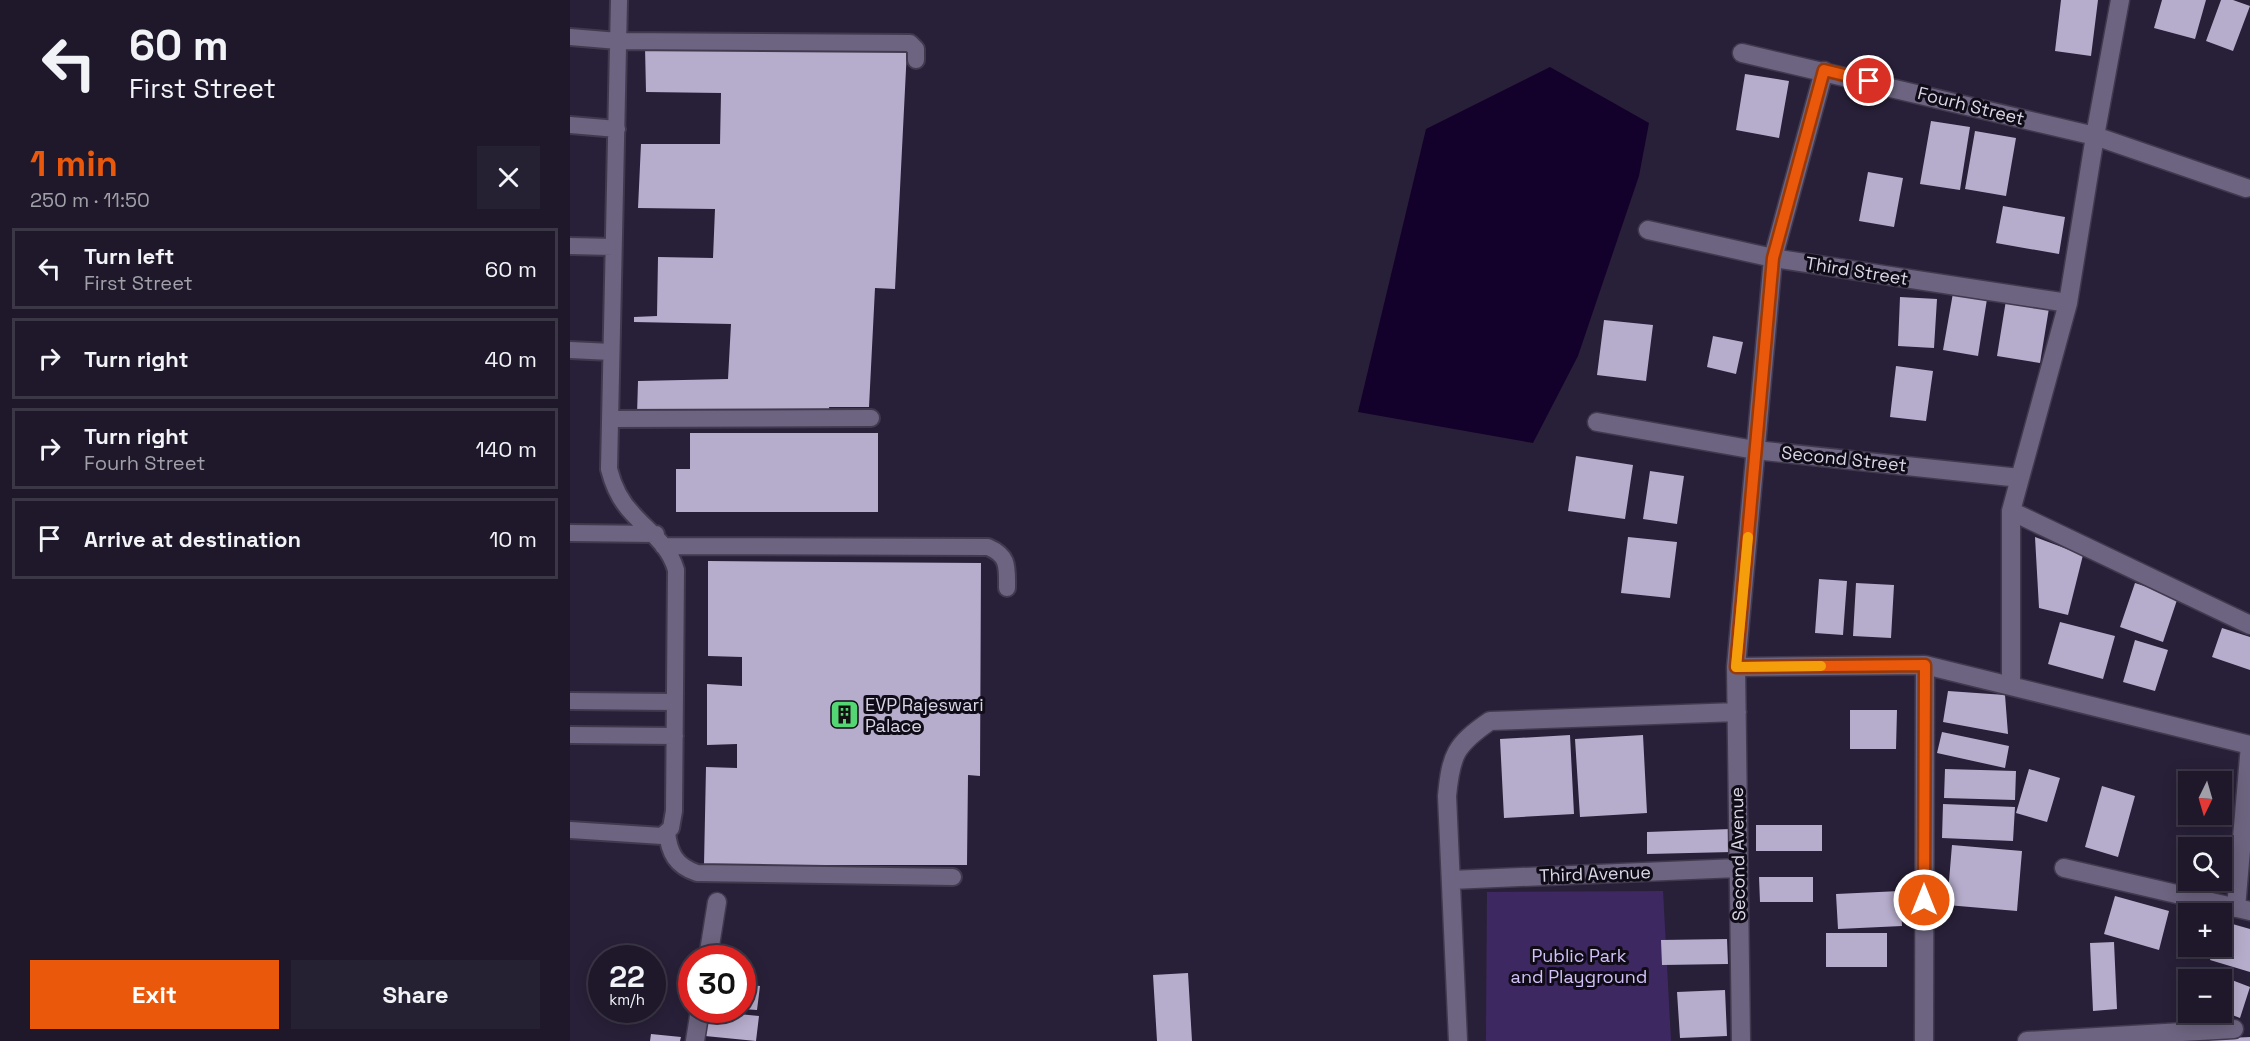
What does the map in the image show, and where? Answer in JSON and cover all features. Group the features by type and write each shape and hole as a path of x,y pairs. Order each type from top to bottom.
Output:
{"street":[{"path":"2011,686 2011,511 2068,303 2120,0"},
{"name":"Fourh Street","path":"1742,53 1824,70 2095,136 2246,188"},
{"name":"Second Avenue","path":"1741,1041 1736,667 1773,258 1824,70"},
{"name":"Third Street","path":"1648,230 1773,258 2068,303"},
{"name":"Second Street","path":"1598,422 1755,450 2020,478"},
{"path":"2011,511 2250,625"},
{"path":"1924,1041 1925,665"},
{"path":"1736,667 1925,665 2250,745 2243,909 2064,867"},
{"path":"1458,1041 1447,796 1450,766 1463,739 1490,721 1737,712"},
{"name":"Third Avenue","path":"1451,880 1738,868"},
{"path":"710,945 717,902"},
{"path":"695,1041 698,1023"},
{"path":"2027,1041 2234,1029"}],"lane":[{"path":"570,830 662,836 671,828 674,811 676,570 659,540 628,508 609,469 618,0"},
{"path":"570,37 618,41 910,43 916,49 916,60"},
{"path":"570,124 617,129"},
{"path":"570,246 613,247"},
{"path":"570,350 611,352"},
{"path":"610,419 871,418"},
{"path":"570,533 659,540 988,547 1001,553 1008,563 1007,588"},
{"path":"570,701 674,702"},
{"path":"570,735 675,736"},
{"path":"667,832 669,850 680,865 697,873 953,877"}],"green space":[{"name":"Public Park and Playground","path":"1663,891 1671,1041 1486,1041 1487,892"}],"shaded area":[{"path":"1550,67 1649,123 1639,176 1578,356 1533,443 1358,412 1426,129"}],"building":[{"path":"2061,0 2098,0 2091,56 2055,51"},
{"path":"2162,0 2206,0 2195,39 2154,28"},
{"path":"2221,0 2233,0 2250,6 2233,51 2206,41"},
{"path":"645,47 907,49 895,289 875,288 869,407 829,407 830,413 637,415 638,381 728,379 731,324 634,322 634,317 657,316 658,257 713,258 715,209 638,208 641,144 720,144 721,93 646,92"},
{"path":"1745,74 1789,81 1779,138 1736,130"},
{"path":"1931,121 1970,127 1960,190 1920,184"},
{"path":"1975,131 2016,138 2006,196 1965,189"},
{"path":"1868,172 1903,178 1894,227 1859,221"},
{"path":"2003,206 2065,217 2059,254 1996,243"},
{"path":"1953,293 1987,299 1978,356 1943,350"},
{"path":"2007,294 2050,302 2040,363 1997,356"},
{"path":"1900,297 1937,299 1934,348 1898,346"},
{"path":"1604,320 1653,325 1646,381 1597,375"},
{"path":"1713,336 1743,342 1736,374 1707,367"},
{"path":"1896,366 1933,371 1926,421 1890,417"},
{"path":"690,433 878,433 878,512 676,512 676,469 690,469"},
{"path":"1576,456 1633,465 1625,519 1568,511"},
{"path":"1650,471 1684,476 1677,524 1643,519"},
{"path":"1628,537 1677,542 1670,598 1621,593"},
{"path":"2035,537 2083,555 2068,615 2039,608"},
{"name":"EVP Rajeswari Palace","path":"708,561 981,563 980,776 968,775 967,865 704,865 706,767 737,768 737,744 707,745 707,684 742,686 742,657 708,656"},
{"path":"1819,579 1847,581 1843,635 1815,633"},
{"path":"1856,583 1894,585 1891,638 1853,636"},
{"path":"2135,583 2178,597 2163,642 2120,627"},
{"path":"2060,622 2115,636 2103,679 2048,664"},
{"path":"2222,628 2250,637 2250,670 2212,657"},
{"path":"2135,640 2168,650 2155,691 2123,682"},
{"path":"1948,691 2005,695 2008,734 1943,722"},
{"path":"1850,710 1897,710 1896,749 1850,749"},
{"path":"1942,732 2009,746 2005,768 1937,753"},
{"path":"1570,735 1574,814 1504,818 1500,739"},
{"path":"1643,735 1647,813 1580,817 1575,739"},
{"path":"1945,769 2016,771 2015,800 1944,798"},
{"path":"2029,769 2060,778 2047,822 2016,813"},
{"path":"2102,786 2135,796 2118,857 2085,847"},
{"path":"1943,804 2015,807 2013,841 1942,838"},
{"path":"1756,825 1822,825 1822,851 1756,851"},
{"path":"1731,829 1732,852 1647,854 1647,832"},
{"path":"1952,845 2022,851 2017,911 1947,905"},
{"path":"1759,877 1813,877 1813,902 1760,902"},
{"path":"1900,891 1902,926 1838,929 1836,894"},
{"path":"2115,896 2169,911 2159,950 2104,934"},
{"path":"2232,924 2250,929 2250,972 2210,960 2211,957 2232,957"},
{"path":"1826,933 1887,933 1887,967 1826,967"},
{"path":"1727,939 1728,964 1662,965 1661,940"},
{"path":"2114,942 2117,1009 2093,1011 2090,943"},
{"path":"1188,973 1192,1041 1157,1041 1153,975"},
{"path":"2232,980 2250,987 2240,1018 2232,1015"},
{"path":"756,986 760,986 756,1010"},
{"path":"1725,990 1727,1036 1680,1038 1677,992"},
{"path":"756,1016 759,1016 756,1041 705,1036 707,1023 756,1023"},
{"path":"651,1034 681,1037 680,1041 650,1041"},
{"path":"2250,1037 2250,1041 2209,1041 2209,1039"}],"slow traffic":[{"path":"1748,537 1736,667 1821,666"}],"place":[{"name":"EVP Rajeswari Palace","path":"844,715"}],"route":[{"path":"1869,81 1824,70 1773,258 1736,667 1925,665 1924,900"}]}
